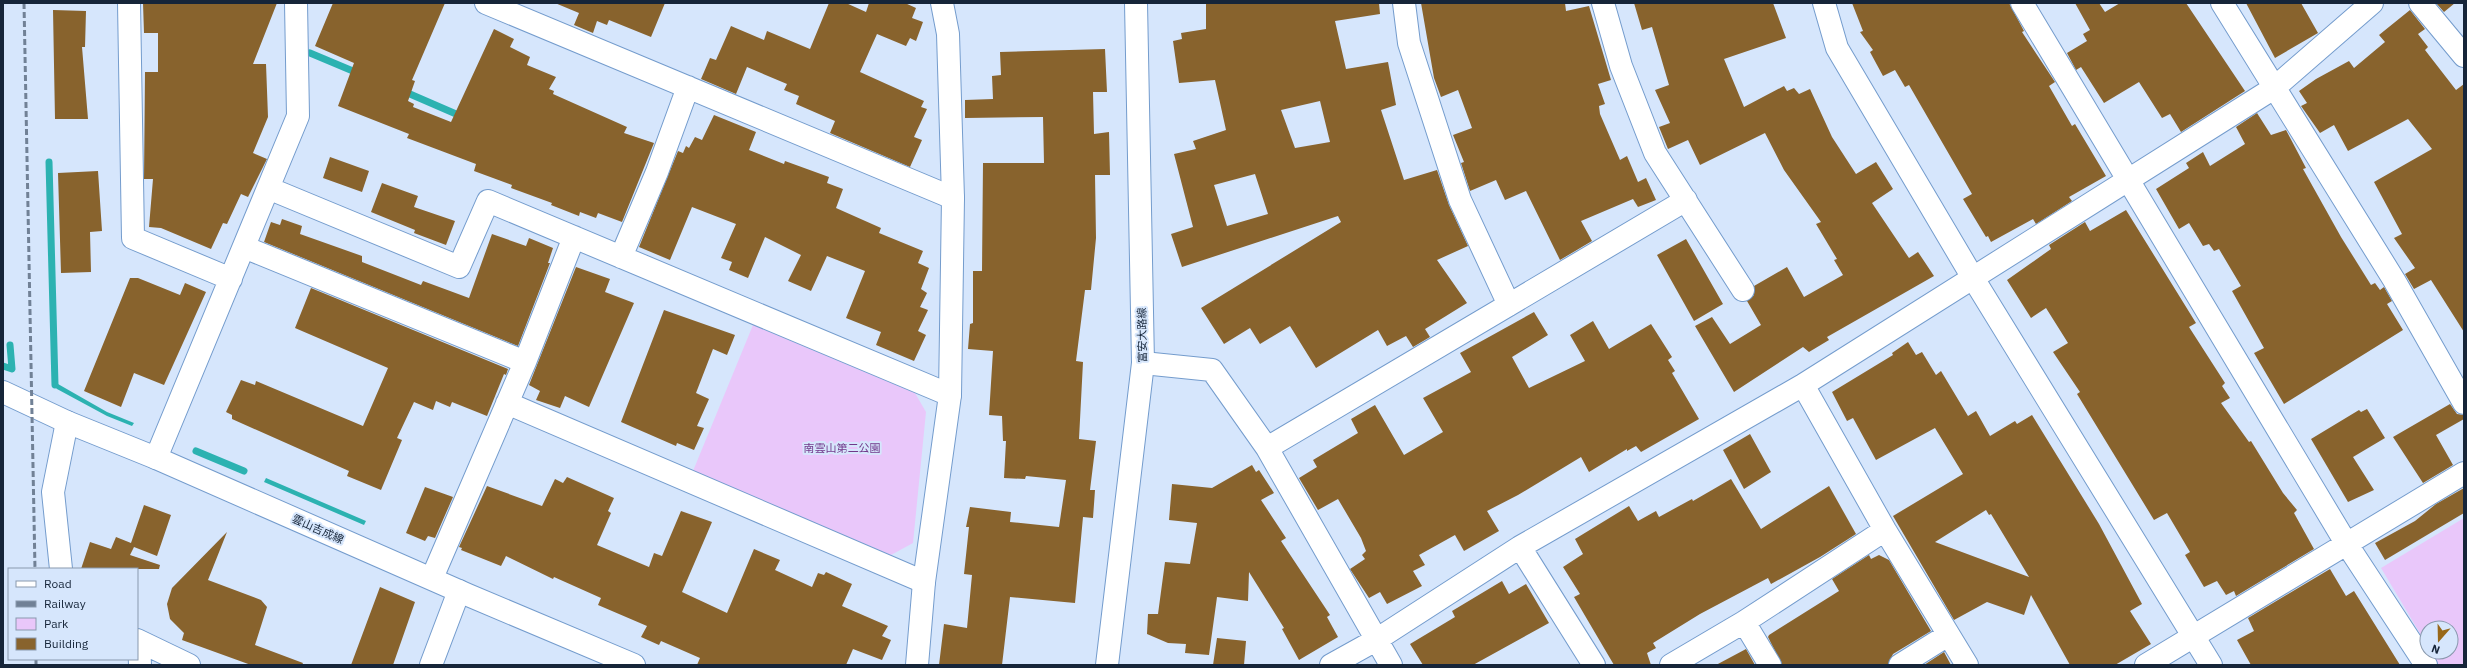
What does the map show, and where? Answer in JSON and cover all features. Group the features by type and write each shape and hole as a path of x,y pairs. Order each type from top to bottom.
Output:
{"street":[{"path":"129,3 133,238 231,279"},
{"path":"156,458 298,116 296,3"},
{"path":"486,3 953,198"},
{"path":"917,665 924,582 950,395 953,198 948,34 942,3"},
{"name":"富安大路線","path":"1107,665 1143,363 1136,3"},
{"path":"1404,3 1409,43 1460,200 1509,305"},
{"path":"1603,3 1621,66 1654,153 1686,200 1743,290"},
{"path":"1824,3 1837,48 1973,278 2211,665"},
{"path":"2022,3 2346,543 2426,665"},
{"path":"2222,3 2394,280 2464,403"},
{"path":"1331,665 1376,640 1520,547 1803,385 2274,88 2372,3"},
{"path":"2420,3 2464,56"},
{"path":"621,257 657,172 688,87"},
{"path":"268,188 460,267 488,201 950,395"},
{"path":"1267,448 1686,200"},
{"path":"432,578 525,362 574,237"},
{"path":"244,246 525,362"},
{"path":"1143,363 1212,370 1267,448 1391,665"},
{"path":"1803,385 1885,530 1967,665"},
{"name":"雲山吉成線","path":"3,392 67,422 156,458 459,591 634,665"},
{"path":"507,403 924,582"},
{"path":"61,568 53,492 67,422"},
{"path":"2146,665 2464,473"},
{"path":"1671,665 1744,622 1885,530"},
{"path":"1520,547 1594,665"},
{"path":"430,665 459,591"},
{"path":"1744,622 1770,665"},
{"path":"1900,665 1948,635"},
{"path":"140,665 138,641 189,665"}],"green space":[{"name":"南雲山第二公園","path":"753,325 915,393 926,412 913,543 891,555 693,471"},
{"path":"2464,518 2464,665 2439,665 2436,660 2459,660 2459,620 2419,620 2419,632 2381,568"}],"shaded area":[{"path":"58,384 107,412 134,423 132,426 107,416 57,389 55,387"},
{"path":"266,478 366,521 364,525 264,482"}],"building":[{"path":"143,3 277,3 253,64 266,64 268,117 253,153 267,159 248,197 241,194 227,224 223,223 211,249 161,228 149,227 153,179 144,179 145,72 158,72 158,33 144,33"},
{"path":"333,3 445,3 412,80 415,81 408,101 414,104 413,107 451,122 494,29 514,39 510,47 530,57 527,65 556,77 549,89 554,91 553,94 627,127 624,133 654,143 622,222 598,213 596,218 580,212 579,216 551,205 552,203 511,188 512,185 474,171 476,164 407,138 409,134 338,106 354,63 315,46"},
{"path":"555,3 665,3 651,37 609,20 607,25 597,21 593,33 574,25 579,13"},
{"path":"829,3 846,3 866,12 869,3 905,3 916,8 912,18 923,22 916,41 910,38 906,46 877,34 860,72 924,101 921,107 927,109 914,137 922,140 910,167 830,133 835,121 796,104 799,96 784,90 787,84 747,67 736,94 701,79 710,58 716,60 731,26 764,40 767,31 810,49"},
{"path":"1206,3 1379,3 1380,14 1335,21 1346,69 1388,62 1396,105 1381,110 1404,180 1437,170 1449,205 1468,246 1437,260 1467,303 1425,329 1430,337 1413,347 1406,336 1387,346 1378,330 1316,368 1290,326 1260,344 1250,328 1224,344 1201,308 1341,222 1338,216 1182,267 1171,234 1193,227 1174,154 1196,149 1193,141 1226,130 1215,80 1179,83 1173,41 1182,39 1181,33 1206,29","holes":["1320,101 1330,142 1295,148 1281,110","1255,174 1268,214 1227,226 1214,185"]},
{"path":"1421,3 1565,3 1566,11 1589,6 1611,80 1598,84 1605,104 1599,106 1600,114 1620,160 1627,156 1638,182 1646,178 1656,200 1638,207 1633,199 1581,221 1592,241 1560,260 1526,191 1505,200 1496,180 1470,191 1461,163 1464,162 1453,135 1472,128 1458,90 1441,97 1434,78"},
{"path":"1634,3 1773,3 1786,38 1724,59 1744,107 1784,86 1787,91 1794,88 1799,94 1810,89 1832,137 1856,174 1876,162 1893,189 1872,203 1909,258 1918,252 1934,276 1827,337 1829,340 1809,352 1803,347 1734,392 1695,326 1712,317 1730,344 1761,325 1747,301 1754,295 1754,286 1787,267 1804,297 1843,275 1834,260 1837,259 1816,224 1821,222 1784,170 1765,133 1700,165 1688,140 1668,149 1659,127 1670,123 1655,90 1669,85 1652,27 1642,30"},
{"path":"1852,3 2009,3 2024,31 2022,32 2055,82 2049,86 2072,126 2075,124 2106,176 2069,197 2072,201 2036,224 2033,219 1991,242 1988,236 1986,237 1963,199 1972,194 1909,85 1905,87 1895,70 1883,76 1870,52 1873,50 1860,32 1863,31"},
{"path":"2075,3 2099,3 2105,12 2120,3 2186,3 2245,91 2181,132 2170,114 2162,118 2139,82 2104,103 2081,67 2076,70 2067,53 2087,41 2083,34 2090,30"},
{"path":"2246,3 2301,3 2318,33 2275,58"},
{"path":"2436,3 2455,3 2444,12"},
{"path":"53,10 86,11 85,47 82,47 88,119 55,119"},
{"path":"2410,10 2425,29 2418,34 2428,47 2425,50 2456,90 2464,84 2464,332 2431,280 2414,289 2405,274 2415,268 2394,238 2402,234 2374,182 2432,149 2408,119 2348,151 2334,125 2320,133 2301,106 2307,103 2299,91 2316,79 2349,61 2354,68 2385,42 2379,35"},
{"path":"1105,49 1107,92 1093,92 1094,134 1109,132 1110,175 1095,175 1096,238 1091,290 1085,290 1076,361 1083,362 1079,439 1096,441 1090,490 1095,490 1093,518 1083,517 1075,603 1010,597 1002,665 939,665 944,624 967,628 972,575 964,574 969,527 966,527 970,507 1011,512 1010,522 1059,527 1066,480 1026,476 1025,479 1004,478 1006,441 1003,441 1002,416 989,415 993,351 968,349 970,324 973,323 973,271 982,271 983,163 1044,163 1043,117 965,118 965,100 993,99 992,76 1001,75 1000,52"},
{"path":"2257,113 2271,135 2286,130 2306,168 2303,169 2341,237 2371,285 2375,283 2380,290 2384,287 2392,301 2387,304 2403,330 2284,404 2254,353 2264,348 2232,291 2241,286 2219,249 2214,251 2209,244 2203,246 2189,223 2179,229 2156,189 2189,168 2186,163 2203,152 2210,166 2245,144 2236,127"},
{"path":"714,115 756,132 749,150 784,164 785,161 829,177 827,183 843,189 836,208 881,228 879,233 923,251 918,263 929,268 921,289 927,293 920,307 928,310 918,331 926,335 914,361 876,345 881,332 846,318 865,271 827,256 811,291 788,281 801,255 765,237 748,278 729,270 732,262 721,258 736,224 692,207 670,260 639,247 678,151 683,153 686,146 689,148 695,137 702,140"},
{"path":"330,157 369,171 362,192 323,178"},
{"path":"98,171 102,231 90,232 91,272 61,273 58,173"},
{"path":"382,183 418,196 414,207 455,221 446,245 414,233 415,230 371,212"},
{"path":"2126,210 2196,323 2189,327 2225,383 2222,386 2230,398 2221,403 2249,442 2251,441 2283,493 2297,510 2294,513 2314,549 2236,596 2234,591 2226,595 2217,581 2204,587 2185,555 2190,552 2167,513 2154,520 2077,394 2080,392 2053,352 2068,343 2046,308 2031,318 2007,280 2051,249 2049,245 2085,222 2090,231"},
{"path":"282,219 302,226 300,234 362,256 362,262 421,285 423,281 469,298 492,234 526,246 529,238 553,248 548,263 550,263 518,346 264,242 271,222 280,225"},
{"path":"1686,239 1723,304 1694,321 1657,255"},
{"path":"576,267 610,279 605,292 634,303 589,407 565,396 560,408 536,400 540,391 529,385"},
{"path":"130,278 138,278 180,295 185,283 206,292 164,385 134,373 121,407 84,391"},
{"path":"311,288 508,369 506,375 504,374 487,416 452,402 450,407 436,401 433,410 414,402 397,438 402,440 381,490 347,476 349,471 232,419 232,415 226,412 241,380 255,385 256,381 363,426 388,368 295,328"},
{"path":"664,310 735,335 727,355 713,349 696,393 709,399 697,426 704,428 694,450 677,443 676,446 621,422"},
{"path":"1534,312 1548,335 1512,357 1529,388 1585,361 1570,335 1593,321 1609,349 1651,324 1672,357 1668,360 1675,371 1672,373 1699,419 1641,452 1636,446 1627,451 1627,449 1589,472 1581,457 1518,495 1487,511 1499,531 1464,551 1455,535 1419,555 1425,565 1413,571 1422,586 1387,604 1380,592 1369,598 1350,569 1365,559 1362,555 1366,551 1361,538 1338,499 1318,510 1299,478 1317,467 1313,460 1358,433 1351,419 1375,405 1404,455 1443,432 1423,398 1471,372 1460,353"},
{"path":"1908,342 1916,355 1922,352 1936,375 1941,371 1968,416 1976,411 1990,436 2015,421 2017,424 2032,415 2099,524 2142,604 2130,611 2151,644 2115,665 2070,665 2031,595 2024,615 1987,602 1954,620 1893,516 1963,474 1935,428 1876,460 1853,418 1847,421 1832,392 1893,355 1892,353","holes":["1986,510 1989,515 1991,514 2029,577 1935,542"]},
{"path":"2450,404 2457,414 2464,415 2464,419 2436,435 2453,465 2423,483 2393,437"},
{"path":"2367,409 2385,438 2353,457 2374,490 2348,502 2311,439 2359,410 2361,412"},
{"path":"1750,434 1771,472 1744,489 1723,450"},
{"path":"1252,465 1256,472 1259,470 1274,493 1261,500 1286,538 1281,541 1330,615 1327,617 1338,637 1299,660 1282,629 1284,628 1249,572 1248,601 1217,597 1209,655 1185,653 1186,644 1168,643 1147,634 1148,614 1158,614 1165,562 1190,564 1197,523 1169,520 1172,484 1212,488"},
{"path":"567,477 614,498 608,511 611,513 597,545 649,567 654,553 662,556 681,511 712,522 682,592 727,613 754,549 780,560 775,570 812,587 818,573 824,575 826,572 852,584 842,606 888,626 882,636 891,640 882,660 853,649 846,665 697,665 700,658 661,641 659,645 641,637 647,626 598,605 601,598 554,577 553,579 506,556 501,566 461,550 462,548 459,547 487,486 542,506 555,479 563,483"},
{"path":"1731,479 1761,529 1829,486 1856,534 1820,557 1771,584 1768,578 1700,614 1653,643 1656,648 1647,653 1651,665 1614,665 1574,597 1580,594 1563,567 1583,554 1575,539 1629,506 1638,521 1656,511 1659,517 1692,499 1693,501"},
{"path":"425,487 453,497 435,538 428,536 425,541 406,533"},
{"path":"2464,488 2464,513 2385,560 2375,543 2415,521 2436,504"},
{"path":"144,505 171,515 157,556 134,547 130,555 160,565 159,569 81,568 90,542 111,549 116,537 131,543"},
{"path":"227,532 208,580 261,600 267,607 255,645 303,663 302,665 251,665 182,640 184,633 170,619 167,604 172,588"},
{"path":"1869,555 1871,559 1879,555 1889,560 1931,631 1893,654 1888,665 1782,665 1768,637 1769,635 1839,591 1832,579"},
{"path":"2330,569 2346,596 2354,591 2400,665 2251,665 2237,640 2254,631 2248,618"},
{"path":"1502,581 1509,594 1526,584 1549,623 1473,665 1423,665 1410,644 1455,617 1452,611"},
{"path":"380,587 415,602 393,665 351,665"},
{"path":"1217,638 1246,641 1244,665 1213,665"},
{"path":"1746,649 1755,665 1716,665"},
{"path":"1944,652 1951,665 1924,665"}],"waterway":[{"path":"310,53 360,74"},
{"path":"403,91 463,117"},
{"path":"49,162 55,385"},
{"path":"3,366 12,369 10,345"},
{"path":"196,451 244,471"}],"railway":[{"path":"24,3 35,568"},
{"path":"36,660 36,665"}]}
